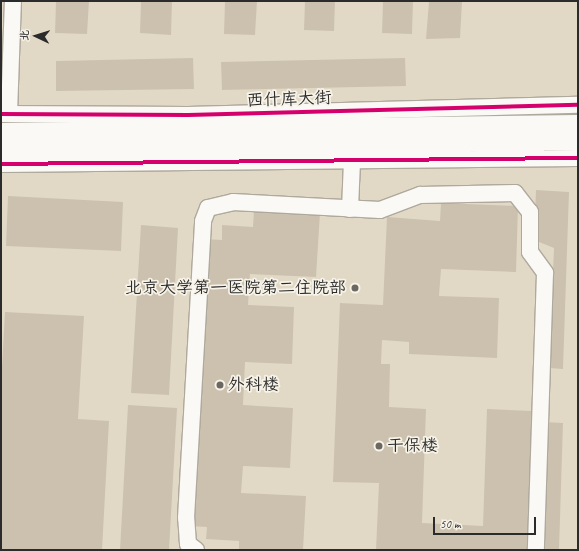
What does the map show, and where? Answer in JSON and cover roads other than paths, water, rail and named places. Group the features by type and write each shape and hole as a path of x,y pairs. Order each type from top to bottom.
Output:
{"main road":[{"name":"西什库大街","path":"1,133 578,124"},
{"path":"1,148 578,140"}],"street":[{"path":"5,114 13,1"},
{"name":"西什库大街","path":"5,114 188,115 578,105"},
{"path":"1,164 578,158"},
{"path":"350,209 352,161"},
{"path":"196,550 188,544 186,518 203,222 208,208 233,202 380,210 420,196 515,193 530,212 530,252 545,273 536,550"}],"place":[{"name":"北京大学第一医院第二住院部","path":"355,288"},
{"name":"外科楼","path":"220,385"},
{"name":"干保楼","path":"379,446"}]}
